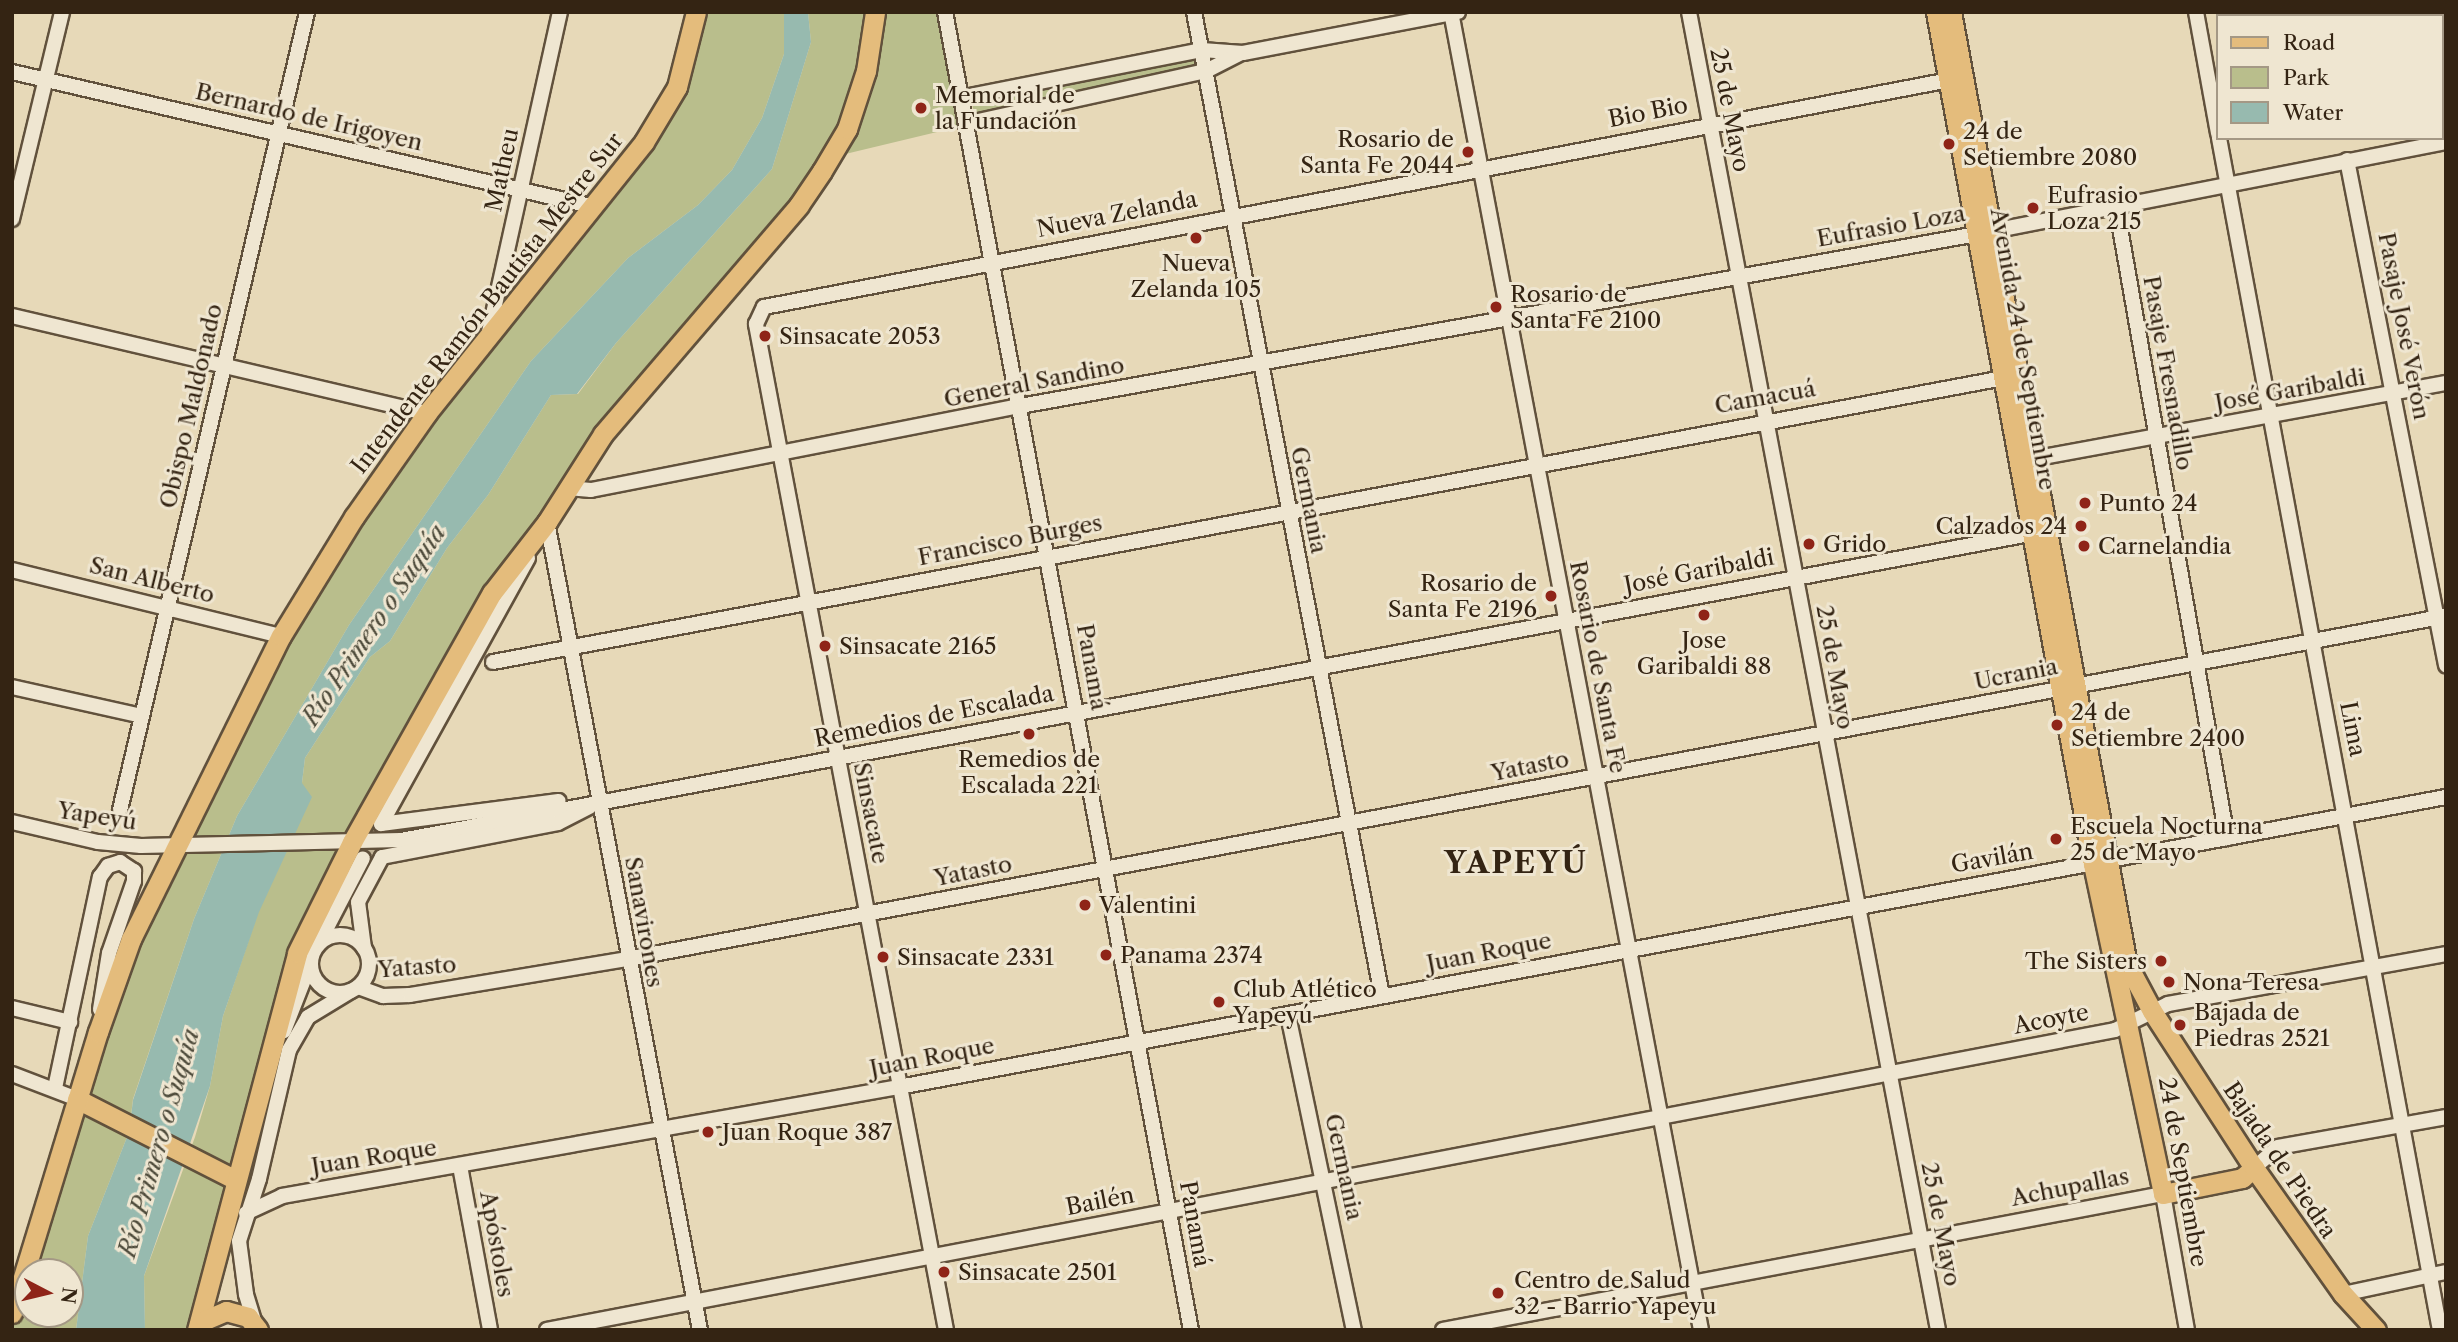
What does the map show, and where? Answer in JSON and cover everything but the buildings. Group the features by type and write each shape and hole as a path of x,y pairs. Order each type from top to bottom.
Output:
{"main road":[{"name":"Intendente Ramón Bautista Mestre Sur","path":"12,1313 98,1032 131,939 281,636 354,517 427,413 644,142 677,87 696,12"},
{"path":"197,1330 234,1180 297,953 359,851 492,593 547,522 625,404 799,205 822,171 847,129 866,71 875,12"},
{"name":"Avenida 24 de Septiembre","path":"1936,12 1985,232 2003,378 2026,460"},
{"name":"Avenida 24 de Septiembre","path":"1951,12 1985,232 2130,1024"},
{"name":"Avenida 24 de Septiembre","path":"2101,862 2127,964 2152,1011"},
{"name":"Bajada de Piedra","path":"2152,1011 2254,1168 2367,1328"},
{"name":"24 de Septiembre","path":"2130,1024 2163,1194"},
{"path":"77,1099 234,1180"},
{"name":"Achupallas","path":"2163,1194 2242,1178 2254,1168"},
{"path":"197,1330 205,1320 226,1311 237,1312 257,1328"}],"street":[{"path":"12,219 62,12"},
{"name":"Obispo Maldonado","path":"120,810 307,12"},
{"name":"Matheu","path":"488,337 560,12"},
{"name":"Panamá","path":"945,12 969,123 1191,1330"},
{"name":"Germania","path":"1194,12 1382,996"},
{"name":"25 de Mayo","path":"1689,12 1938,1330"},
{"path":"2196,12 2216,122"},
{"path":"964,97 1202,50 1242,53 1454,13"},
{"name":"Rosario de Santa Fe","path":"1454,13 1508,317 1701,1330"},
{"path":"969,123 1206,71 1242,53"},
{"name":"Bernardo de Irigoyen","path":"12,72 594,207"},
{"name":"Bio Bio","path":"1480,167 1949,80"},
{"name":"Lima","path":"2219,140 2347,815 2440,1330"},
{"name":"Eufrasio Loza","path":"1508,317 1985,232 2446,142"},
{"name":"Pasaje José Verón","path":"2347,160 2441,617 2446,665"},
{"name":"Nueva Zelanda","path":"764,307 1480,167"},
{"name":"Pasaje Fresnadillo","path":"2116,205 2227,838"},
{"name":"Sinsacate","path":"764,307 757,324 780,455 868,914 930,1257 946,1330"},
{"path":"12,316 427,413"},
{"name":"General Sandino","path":"568,488 591,490 1508,317"},
{"name":"Camacuá","path":"1536,464 2003,378"},
{"name":"José Garibaldi","path":"2026,460 2446,383"},
{"name":"Francisco Burges","path":"493,662 1536,464"},
{"name":"Remedios de Escalada","path":"547,522 382,824 565,801 599,801"},
{"name":"Sanavirones","path":"547,522 627,959 700,1330"},
{"name":"José Garibaldi","path":"1566,620 2039,532"},
{"name":"San Alberto","path":"12,570 168,606 281,636"},
{"name":"Ucrania","path":"1595,777 2441,617"},
{"name":"Remedios de Escalada","path":"359,851 599,801 1566,620"},
{"path":"12,687 142,716"},
{"name":"Yatasto","path":"355,989 383,996 410,995 627,959 1595,777"},
{"name":"Gavilán","path":"1628,949 2446,797"},
{"name":"Remedios de Escalada","path":"359,851 386,855 558,824 599,801"},
{"name":"Yapeyú","path":"12,822 98,842 176,847 359,851"},
{"path":"254,1106 359,851"},
{"path":"257,1328 240,1252 246,1213 293,1040 308,1017 355,989 369,964 364,948 358,902 359,851"},
{"path":"55,1088 100,877 108,866 125,864 134,871 134,881 105,970 98,1032"},
{"path":"320,941 349,936 364,948"},
{"name":"Juan Roque","path":"246,1213 282,1196 899,1087 1628,949"},
{"name":"Acoyte","path":"1660,1116 2130,1024 2168,1004 2446,954"},
{"path":"309,967 325,990 355,989"},
{"path":"12,1008 70,1022"},
{"name":"Germania","path":"1288,1015 1325,1181 1354,1330"},
{"path":"12,1074 55,1088 77,1099"},
{"name":"Bailén","path":"547,1330 1660,1116"},
{"name":"Achupallas","path":"2254,1168 2278,1147 2446,1116"},
{"name":"Apóstoles","path":"460,1166 490,1330"},
{"name":"Achupallas","path":"1443,1330 2163,1194"},
{"name":"24 de Septiembre","path":"2163,1194 2187,1330"},
{"path":"2343,1294 2446,1272"}],"green space":[{"path":"696,12 784,12 784,54 762,118 732,170 698,205 628,258 531,361 349,625 237,816 194,919 133,1099 129,1132 88,1236 84,1267 84,1258 30,1258 131,939 324,565 664,110"},
{"path":"808,12 875,12 822,171 603,434 297,953 198,1330 145,1330 144,1276 195,1137 210,1086 223,1016 302,783 305,758 370,657 390,641 447,548 488,495 551,395 578,394 616,343 772,169 811,42"},
{"path":"880,12 938,12 962,126 837,156"},
{"path":"1199,53 1200,63 975,116 972,104"},
{"path":"14,1307 14,1328 76,1330 12,1330"}],"water":[{"name":"Río Primero o Suquía","path":"784,12 808,12 811,42 772,169 616,343 577,394 551,395 488,495 447,548 390,641 370,657 305,758 302,783 312,797 259,912 223,1016 210,1086 144,1276 145,1330 76,1330 84,1328 84,1267 88,1236 129,1132 133,1100 194,919 237,816 349,625 531,361 628,258 698,205 732,170 762,118 784,54"}],"tunnel":[{"path":"363,858 381,824"}],"place":[{"name":"Memorial de la Fundación","path":"921,108"},
{"name":"24 de Setiembre 2080","path":"1949,144"},
{"name":"Rosario de Santa Fe 2044","path":"1468,152"},
{"name":"Eufrasio Loza 215","path":"2033,208"},
{"name":"Nueva Zelanda 105","path":"1196,238"},
{"name":"Rosario de Santa Fe 2100","path":"1496,307"},
{"name":"Sinsacate 2053","path":"765,336"},
{"name":"Punto 24","path":"2085,503"},
{"name":"Calzados 24","path":"2081,526"},
{"name":"Grido","path":"1809,544"},
{"name":"Carnelandia","path":"2084,546"},
{"name":"Rosario de Santa Fe 2196","path":"1551,596"},
{"name":"Jose Garibaldi 88","path":"1704,615"},
{"name":"Sinsacate 2165","path":"825,646"},
{"name":"24 de Setiembre 2400","path":"2057,725"},
{"name":"Remedios de Escalada 221","path":"1029,734"},
{"name":"Escuela Nocturna 25 de Mayo","path":"2056,839"},
{"name":"Valentini","path":"1085,905"},
{"name":"Panama 2374","path":"1106,955"},
{"name":"Sinsacate 2331","path":"883,957"},
{"name":"The Sisters","path":"2161,961"},
{"name":"Nona Teresa","path":"2169,982"},
{"name":"Club Atlético Yapeyú","path":"1219,1002"},
{"name":"Bajada de Piedras 2521","path":"2180,1025"},
{"name":"Juan Roque 387","path":"708,1132"},
{"name":"Sinsacate 2501","path":"944,1272"},
{"name":"Centro de Salud 32 - Barrio Yapeyu","path":"1498,1293"}],"district":[{"name":"YAPEYÚ","path":"1516,863"}]}
